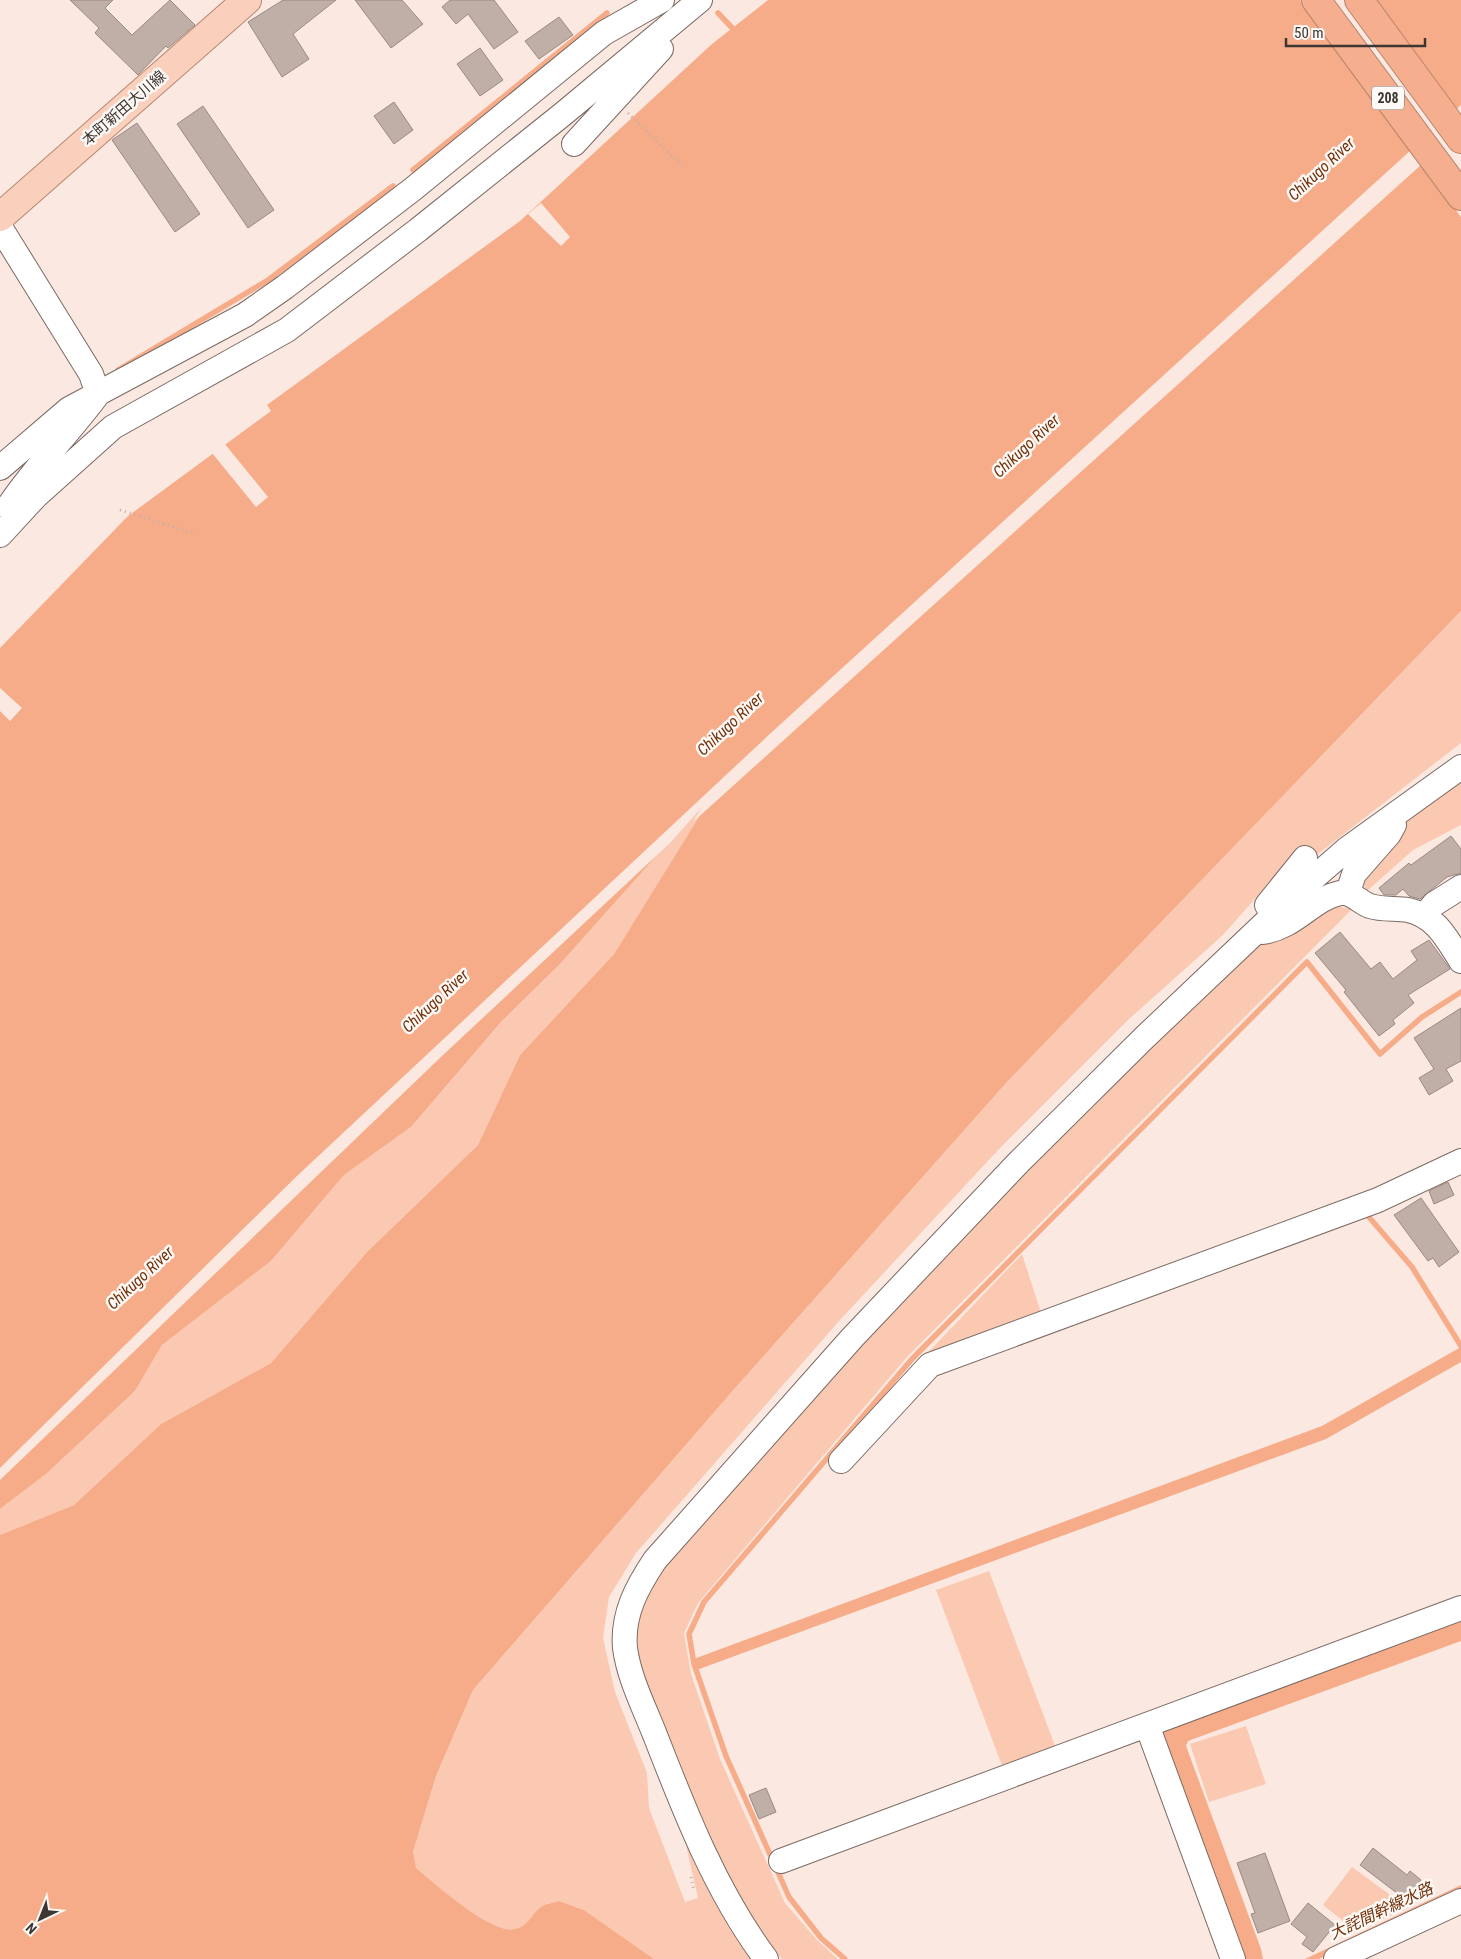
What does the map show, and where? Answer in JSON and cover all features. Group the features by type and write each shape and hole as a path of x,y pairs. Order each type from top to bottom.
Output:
{"highway":[{"name":"208","path":"1316,0 1461,196"},
{"name":"208","path":"1359,0 1461,139"}],"main road":[{"name":"本町新田大川線","path":"0,217 247,0"}],"street":[{"path":"604,33 630,0"},
{"path":"0,468 68,409 245,315 285,287 413,189 604,33 662,0"},
{"path":"5,530 36,496 113,426 286,330 418,230 700,0"},
{"path":"574,144 667,42 664,31"},
{"path":"0,227 91,374 98,394"},
{"path":"5,530 8,507 45,457 76,423 98,394"},
{"path":"766,1959 734,1915 680,1800 635,1684 625,1648 626,1620 635,1590 655,1560 879,1310 1060,1121 1145,1037 1348,849 1461,767"},
{"path":"1348,892 1354,874 1389,834 1400,812"},
{"path":"1256,933 1258,917 1305,858"},
{"path":"1425,915 1434,904 1461,887"},
{"path":"1256,933 1280,929 1323,900 1339,893 1348,892 1371,906 1408,910 1425,915 1442,930 1461,961"},
{"path":"841,1461 930,1364 1378,1200 1461,1160"},
{"path":"781,1861 1461,1608"},
{"path":"1147,1725 1234,1959"},
{"path":"1344,1958 1461,1901"}],"path":[{"path":"626,111 682,166"},
{"path":"120,510 193,533"}],"shaded area":[{"path":"1461,611 1461,743 1314,857 1295,853 1223,935 1128,1020 1000,1148 840,1320 636,1553 609,1597 603,1638 615,1692 647,1773 649,1808 685,1902 698,1898 683,1832 754,1959 654,1959 584,1910 559,1901 541,1907 524,1925 515,1929 505,1929 478,1916 415,1868 413,1852 436,1776 473,1690 736,1387 1007,1082"},
{"path":"1461,774 1461,825 1413,850 1367,891 1360,877 1405,816"},
{"path":"720,784 614,954 520,1055 478,1145 367,1252 271,1363 161,1424 74,1505 0,1535 0,1509 46,1474 135,1391 162,1345 271,1261 344,1175 411,1127 501,1022 560,964"},
{"path":"1329,905 1352,909 906,1358 698,1603 684,1633 691,1674 720,1759 785,1903 817,1940 838,1959 782,1959 745,1919 641,1672 635,1621 659,1569 861,1339 1027,1166 1251,948 1291,931"},
{"path":"1022,1254 1042,1316 919,1362"},
{"path":"989,1571 1057,1751 1004,1771 936,1590"},
{"path":"1246,1726 1266,1784 1209,1802 1190,1744"},
{"path":"1352,1867 1408,1908 1356,1931 1323,1905"}],"water":[{"name":"Chikugo River","path":"768,0 1461,0 1461,611 1007,1082 736,1387 473,1690 436,1776 413,1852 416,1868 478,1916 505,1929 515,1929 524,1925 541,1907 559,1901 584,1910 654,1959 0,1959 0,1535 74,1505 161,1424 271,1363 367,1252 478,1145 520,1055 614,954 717,788 560,964 501,1022 411,1127 344,1175 271,1261 162,1345 135,1391 46,1474 0,1509 0,648 128,516 271,411 267,405 520,221 712,44"},
{"path":"1461,1347 1461,1362 1326,1439 694,1671 691,1660 1322,1426"},
{"path":"1461,1618 1461,1641 1188,1741 1186,1746 1261,1949 1263,1959 1244,1959 1160,1735 1164,1728"},
{"path":"1461,1885 1461,1892 1319,1959 1305,1959"}],"pier":[{"path":"1300,0 1370,0 1453,112 1461,105 1461,217 1422,164 693,822 702,807 670,843 442,1056 0,1480 0,1468 297,1176 773,731 1411,150"},
{"path":"541,203 570,237 561,246 528,214"},
{"path":"224,443 268,497 256,507 212,453"},
{"path":"0,688 22,708 10,721 0,711"}],"building":[{"path":"70,0 113,0 105,8 132,35 170,0 195,25 168,48 166,46 138,75 95,33 99,28"},
{"path":"283,0 336,0 293,34 309,59 282,77 248,22"},
{"path":"355,0 402,0 423,24 391,48"},
{"path":"450,0 494,0 518,32 494,49 468,14 456,24 442,7"},
{"path":"559,17 573,35 539,59 525,41"},
{"path":"480,48 503,80 480,96 457,64"},
{"path":"394,102 413,130 394,144 374,116"},
{"path":"203,106 274,210 248,228 177,124"},
{"path":"137,123 200,214 175,232 112,140"},
{"path":"1451,836 1461,849 1461,873 1447,877 1420,899 1409,896 1403,889 1396,895 1384,895 1379,888 1409,863 1411,865"},
{"path":"1340,932 1371,969 1380,962 1393,979 1417,960 1411,951 1429,940 1450,969 1408,995 1414,1003 1393,1020 1395,1024 1379,1036 1344,992 1346,990 1315,953"},
{"path":"1461,1008 1461,1061 1446,1069 1453,1081 1429,1095 1419,1078 1434,1069 1414,1038"},
{"path":"1448,1182 1454,1195 1434,1204 1429,1191"},
{"path":"1421,1198 1459,1252 1439,1267 1433,1258 1428,1261 1394,1215"},
{"path":"766,1788 776,1812 759,1819 749,1795"},
{"path":"1373,1848 1407,1875 1410,1871 1421,1880 1406,1900 1360,1865"},
{"path":"1265,1853 1290,1921 1258,1933 1251,1914 1255,1913 1237,1863"},
{"path":"1308,1903 1335,1925 1313,1952 1302,1944 1307,1937 1291,1924"}],"waterway":[{"path":"413,170 607,13"},
{"path":"718,13 737,33"},
{"path":"118,370 268,280 393,186"},
{"path":"845,1959 821,1938 789,1897 726,1756 694,1664 689,1634 704,1602 912,1359 1307,962 1380,1054 1422,1017 1461,992"},
{"path":"1368,1216 1412,1267 1461,1346"}],"water label":[{"name":"大詫間幹線水路","path":"1381,1911"}]}
